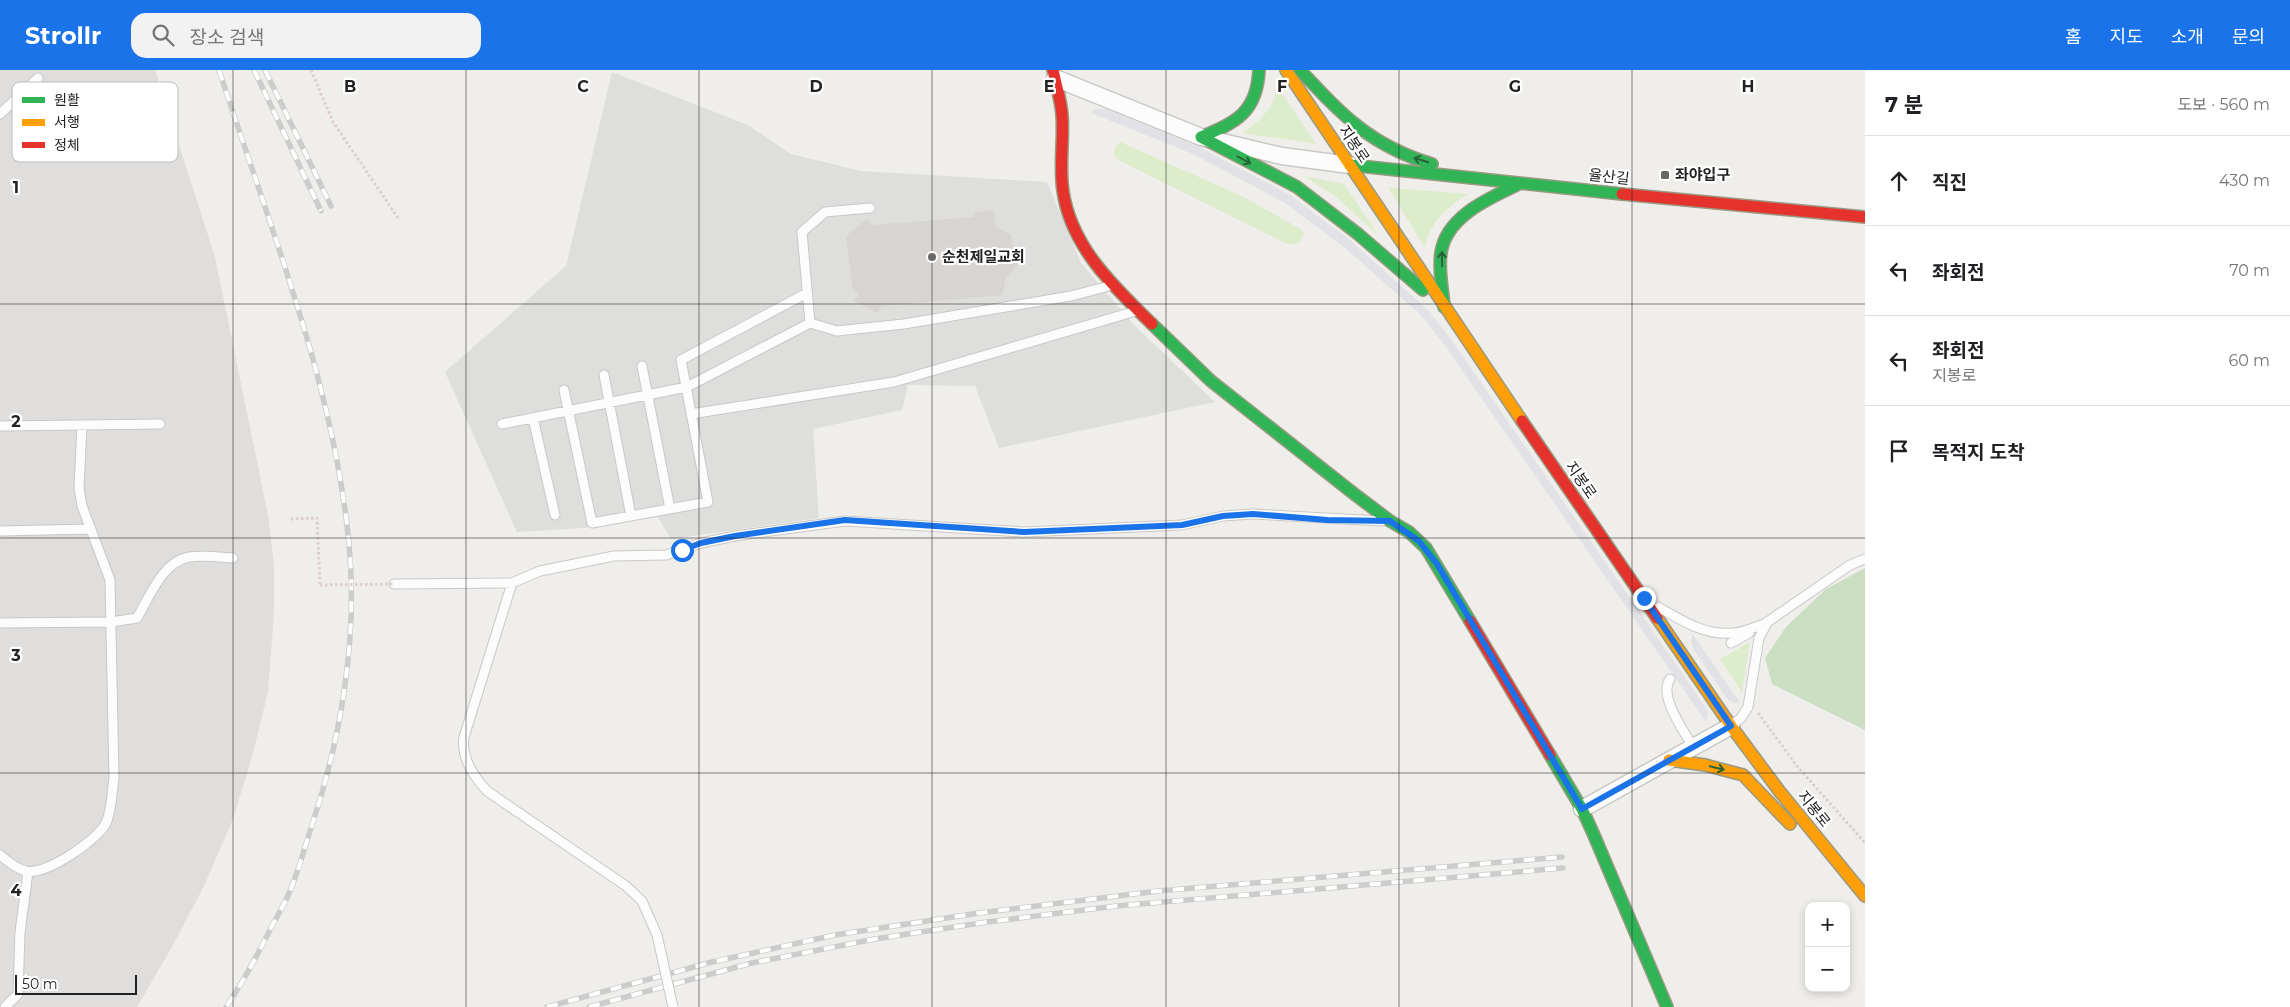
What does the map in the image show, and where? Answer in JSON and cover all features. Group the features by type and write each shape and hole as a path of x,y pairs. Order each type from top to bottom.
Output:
{"main road":[{"path":"1201,137 1232,124 1243,116 1253,102 1260,86 1260,70"},
{"name":"지봉로","path":"1286,70 1444,307 1731,726 1780,792 1865,896"},
{"path":"1300,70 1351,124 1372,139 1397,152 1424,162 1519,184"},
{"path":"1054,74 1062,115 1061,169 1063,192 1069,215 1092,261 1112,285 1210,381 1390,521 1419,541 1437,564 1582,809 1604,854 1623,905 1667,1007"},
{"path":"1201,137 1297,187 1358,234 1444,307"},
{"name":"율산길","path":"1350,165 1519,184 1865,217"},
{"path":"1444,307 1441,252 1447,236 1464,216 1483,201 1519,184"},
{"path":"1669,760 1705,765 1743,775 1790,824 1837,862"}],"street":[{"path":"1054,74 1201,137 1282,156 1350,165"},
{"path":"1582,809 1731,726"}],"lane":[{"path":"34,82 38,78"},
{"path":"0,114 12,103"},
{"path":"810,323 802,232 825,212 870,208"},
{"path":"502,424 687,387 810,323 838,331 904,324 1071,296 1112,285"},
{"path":"564,390 592,523 708,502 681,360 807,293"},
{"path":"691,414 894,382 1137,310"},
{"path":"642,366 670,509"},
{"path":"604,375 632,516"},
{"path":"533,418 555,515"},
{"path":"0,426 160,424"},
{"path":"0,855 16,867 28,872 39,870 86,846 106,823 114,778 110,580 82,506 79,488 82,425"},
{"path":"394,584 512,583 540,571 614,556 666,555 701,543 735,536 845,520 1024,532 1182,525 1223,516 1253,514 1327,520 1390,521"},
{"path":"0,531 91,529"},
{"path":"0,623 111,622 137,618 161,576 174,564 188,557 233,558"},
{"path":"1731,644 1767,622 1850,565 1865,559"},
{"path":"512,583 464,737 464,753 467,762 477,781 487,791 626,886 642,901 657,935 673,1007"},
{"path":"1644,598 1683,622 1713,633 1735,634 1767,622"},
{"path":"1731,726 1741,718 1749,701 1759,638 1767,622"},
{"path":"1670,680 1666,684 1667,698 1693,747"},
{"path":"5,1007 18,994 20,932 28,872"}],"path":[{"path":"311,70 333,122 398,218"},
{"path":"291,519 317,518 320,585 394,584"},
{"path":"1749,701 1798,766 1865,843"}],"shaded area":[{"path":"0,70 155,70 159,82 12,82 12,162 178,162 178,142 215,257 268,515 274,566 274,613 268,692 252,757 233,819 204,886 172,947 137,1007 0,1007"},
{"name":"순천제일교회","path":"612,72 748,125 791,154 861,171 1047,182 1081,263 1135,326 1215,402 999,448 975,386 908,385 902,410 813,429 819,518 671,539 658,517 583,528 517,532 445,372 566,266"},
{"path":"1095,109 1105,109 1197,146 1290,195 1350,240 1429,311 1453,342 1702,702 1708,712 1706,722 1446,347 1422,316 1344,247 1285,203 1193,154 1091,113"},
{"path":"1692,633 1740,703 1733,703 1728,700 1696,653 1691,643"}],"green space":[{"path":"1276,84 1317,144 1242,133 1266,113 1274,99"},
{"path":"1120,142 1244,197 1302,230 1304,233 1299,243 1287,244 1118,160 1114,154 1115,147"},
{"path":"1304,176 1344,184 1379,236 1336,197"},
{"path":"1388,187 1468,194 1440,216 1430,231 1425,248"},
{"path":"1865,568 1865,730 1772,684 1765,658 1786,627 1826,589"},
{"path":"1750,642 1742,692 1720,659"}],"building":[{"name":"순천제일교회","path":"994,210 996,227 1011,235 1017,266 1006,277 1002,295 882,306 878,313 854,301 859,293 853,290 846,236 867,219 873,225 973,217 973,213"}],"railway":[{"path":"219,70 278,245 314,364 341,484 349,544 351,579 351,615 345,687 339,722 322,792 298,871 288,896 239,987 226,1007"},
{"path":"254,70 321,211"},
{"path":"265,70 331,206"},
{"path":"547,1007 712,962 835,935 979,913 1158,891 1562,857"},
{"path":"589,1007 752,963 875,939 987,922 1116,906 1563,868"}],"traffic: fast":[{"path":"1201,137 1225,126 1243,114 1254,96 1259,70"},
{"path":"1300,70 1344,115 1359,127 1392,148 1432,164"},
{"path":"1201,137 1297,187 1358,234 1423,290"},
{"path":"1350,165 1622,194"},
{"path":"1444,307 1440,260 1445,240 1451,229 1460,219 1483,202 1519,184"},
{"path":"1152,324 1211,381 1353,493 1390,521 1409,532 1426,548 1470,621"},
{"path":"1550,755 1582,809 1667,1007"}],"traffic: slow":[{"path":"1286,70 1522,421"},
{"path":"1657,618 1731,726 1780,792 1865,896"},
{"path":"1669,760 1705,765 1743,775 1790,824"}],"traffic: jam":[{"path":"1053,70 1062,115 1061,172 1063,191 1075,230 1096,265 1152,324"},
{"path":"1622,194 1865,217"},
{"path":"1522,421 1657,618"},
{"path":"1470,621 1550,755"}],"place":[{"name":"좌야입구","path":"1665,175"},
{"name":"순천제일교회","path":"932,257"}],"route":[{"path":"682,550 701,543 735,536 845,520 1024,532 1182,525 1223,516 1253,514 1327,520 1390,521 1409,532 1419,541 1437,564 1582,809 1731,726 1644,598"}]}
